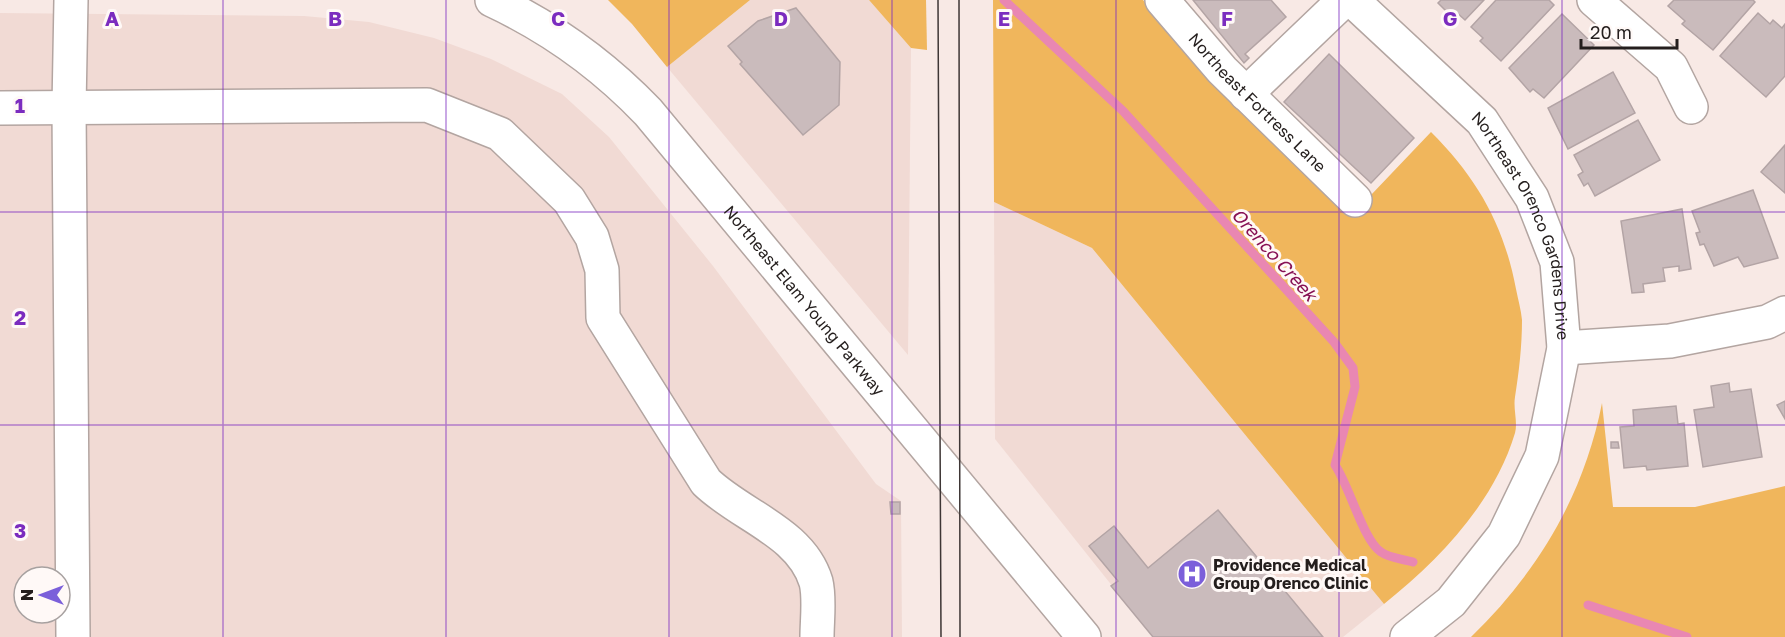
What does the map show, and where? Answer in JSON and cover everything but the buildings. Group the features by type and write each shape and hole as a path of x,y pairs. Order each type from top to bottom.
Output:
{"street":[{"path":"71,0 69,107 73,637"},
{"name":"Northeast Elam Young Parkway","path":"492,0 532,19 591,57 648,112 1084,637"},
{"name":"Northeast Fortress Lane","path":"1162,0 1246,94 1354,200"},
{"path":"1246,94 1344,0"},
{"name":"Northeast Orenco Gardens Drive","path":"1352,0 1482,121 1532,198 1557,262 1564,348 1542,456 1504,535 1451,602 1407,637"},
{"path":"1594,0 1671,67 1691,107"},
{"path":"0,108 427,105 500,134 531,161 569,200 592,237 602,270 603,318 706,482 725,500 770,527 805,556 816,584 817,637"},
{"path":"1564,348 1670,341 1767,322 1785,314"}],"shaded area":[{"path":"608,0 750,0 667,67 632,24"},
{"path":"750,0 869,0 911,48 908,355 667,67"},
{"path":"869,0 926,0 927,50 911,48"},
{"path":"993,0 1143,0 1211,82 1351,216 1431,132 1475,185 1496,223 1504,244 1521,312 1521,349 1515,402 1515,433 1506,459 1479,506 1425,569 1384,604 1092,248 994,202"},
{"path":"0,13 304,16 369,22 434,38 491,59 562,94 609,137 713,266 876,484 901,501 902,637 0,637"},
{"path":"994,202 1092,248 1384,604 1343,637 1153,637 995,439"},
{"path":"1602,403 1613,507 1695,507 1785,486 1785,637 1471,637 1517,586 1555,530 1583,469"}],"waterway":[{"name":"Orenco Creek","path":"1004,0 1123,111 1334,342 1353,368 1355,387 1335,465 1374,546 1388,556 1413,562"},
{"name":"Orenco Creek","path":"1588,605 1687,637"}],"tram line":[{"path":"938,0 941,637"},
{"path":"959,0 960,637"}],"place":[{"name":"Providence Medical Group Orenco Clinic","path":"1192,574"}]}
